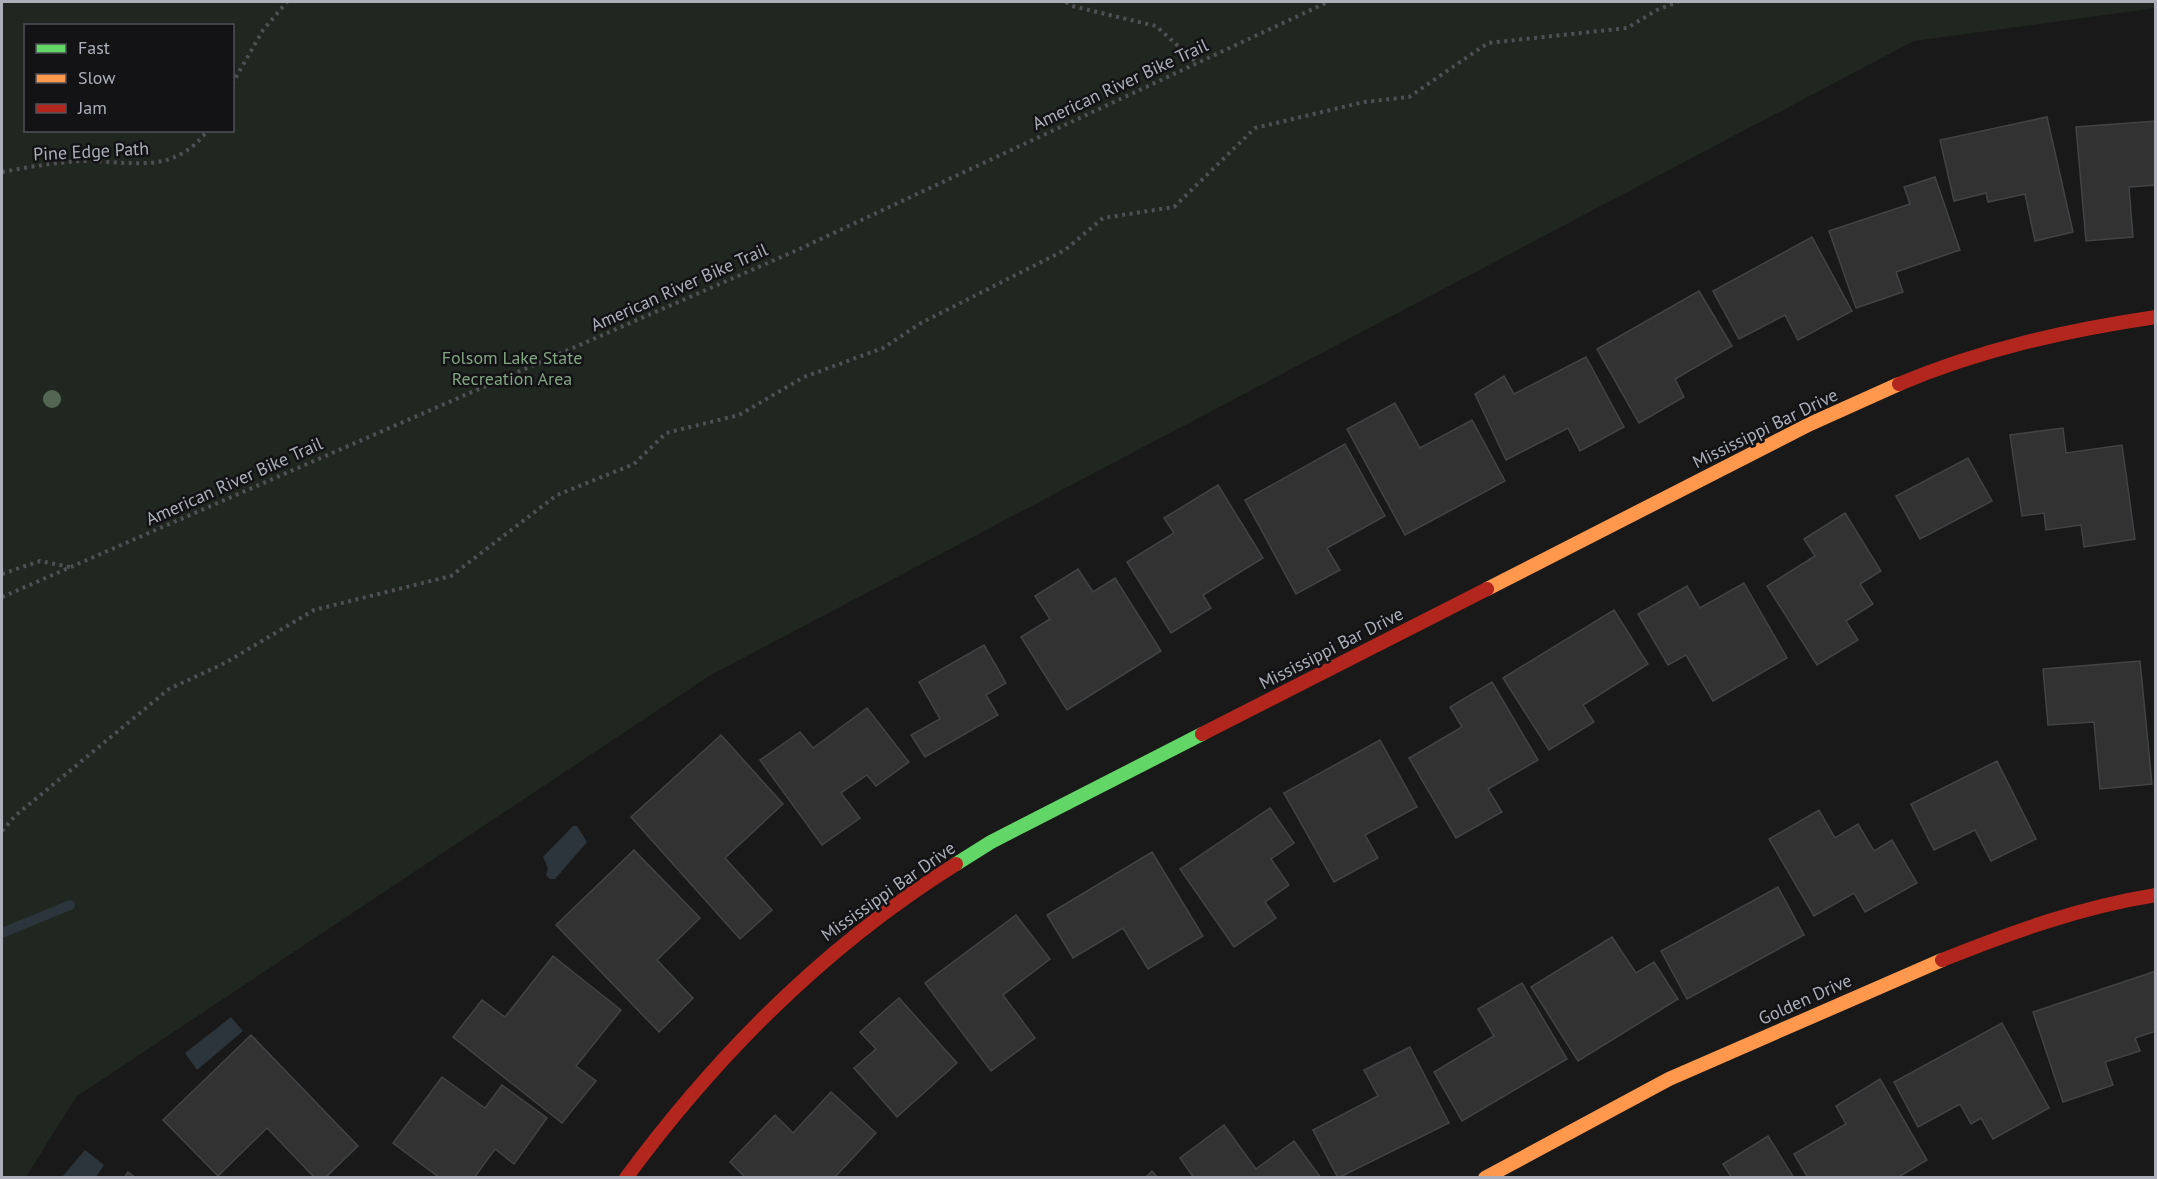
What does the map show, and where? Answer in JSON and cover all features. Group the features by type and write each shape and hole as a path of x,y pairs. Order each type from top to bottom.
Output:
{"street":[{"name":"Mississippi Bar Drive","path":"626,1178 652,1139 725,1052 778,998 835,948 926,881 991,842 1810,424 1892,387 1972,357 2089,327 2156,317"},
{"name":"Golden Drive","path":"1485,1178 1669,1079 1936,962 2025,927 2118,901 2156,895"}],"path":[{"path":"234,81 263,30 287,2"},
{"path":"1066,2 1072,6 1156,26 1197,63"},
{"name":"American River Bike Trail","path":"2,597 794,252 1328,2"},
{"path":"2,831 15,816 169,689 225,663 314,610 451,576 558,495 634,464 666,433 739,415 804,377 883,348 921,323 1065,250 1103,218 1174,207 1255,128 1364,102 1409,97 1488,43 1627,28 1658,9 1678,2"},
{"name":"Pine Edge Path","path":"2,172 38,165 85,161 135,166 152,163 186,153 206,132"},
{"path":"2,574 40,561 70,567"}],"green space":[{"name":"Folsom Lake State Recreation Area","path":"2,2 2155,2 2156,8 1914,41 709,676 76,1097 26,1177 2,1178"}],"shaded area":[{"path":"573,826 577,826 587,842 555,879 550,879 546,875 548,868 543,857"},
{"path":"231,1017 243,1031 197,1070 185,1053"},
{"path":"85,1150 104,1165 96,1177 62,1177"}],"building":[{"path":"2047,117 2073,232 2035,241 2025,194 1988,202 1986,193 1954,201 1940,140"},
{"path":"2156,121 2156,185 2129,187 2133,237 2086,241 2076,127"},
{"path":"1935,177 1960,250 1896,272 1903,292 1856,308 1829,231 1910,204 1904,187"},
{"path":"1812,237 1852,311 1798,340 1785,315 1739,339 1713,291"},
{"path":"1699,291 1732,346 1675,379 1684,397 1639,423 1597,349"},
{"path":"1586,357 1624,427 1580,451 1568,428 1506,460 1475,394 1504,376 1514,394"},
{"path":"1395,403 1420,448 1472,420 1505,481 1405,535 1347,429"},
{"path":"2063,428 2066,453 2122,445 2135,539 2084,547 2081,525 2046,530 2044,513 2022,516 2010,435"},
{"path":"1345,444 1385,516 1327,548 1340,570 1296,594 1245,500"},
{"path":"1968,458 1992,501 1920,539 1896,496"},
{"path":"1218,485 1263,558 1203,595 1211,608 1171,633 1127,562 1174,533 1164,518"},
{"path":"1845,513 1881,571 1860,584 1873,604 1846,621 1858,640 1817,665 1767,586 1815,556 1804,539"},
{"path":"1078,569 1093,592 1115,578 1161,651 1067,710 1021,637 1050,619 1035,596"},
{"path":"1744,583 1787,658 1713,701 1686,655 1668,665 1638,614 1687,586 1700,608"},
{"path":"1614,610 1648,664 1583,705 1594,722 1549,750 1503,678"},
{"path":"984,645 1006,683 986,695 998,715 925,757 911,735 940,719 919,682"},
{"path":"2140,661 2152,784 2100,789 2094,722 2048,725 2043,669"},
{"path":"1492,682 1538,760 1488,789 1502,812 1456,838 1409,758 1462,727 1450,707"},
{"path":"867,708 909,762 876,786 867,775 841,793 860,818 822,845 760,760 800,732 813,748"},
{"path":"721,735 783,804 725,858 772,910 740,939 631,817"},
{"path":"1380,740 1417,807 1365,835 1378,858 1334,882 1284,793"},
{"path":"1997,761 2036,839 1991,861 1975,830 1934,850 1911,804"},
{"path":"1270,808 1294,843 1271,859 1289,885 1265,902 1276,918 1234,947 1180,869"},
{"path":"1819,810 1835,838 1858,824 1874,851 1892,840 1917,883 1865,912 1854,893 1814,916 1769,839"},
{"path":"634,850 700,918 657,960 693,998 659,1032 556,925"},
{"path":"1152,852 1203,936 1148,969 1123,928 1073,958 1047,915"},
{"path":"1778,887 1804,935 1687,999 1661,951"},
{"path":"1016,915 1050,959 1003,995 1035,1038 991,1071 925,983"},
{"path":"1612,937 1636,973 1654,962 1678,999 1578,1061 1531,987"},
{"path":"553,956 621,1010 576,1066 596,1081 562,1123 453,1037 482,1000 505,1017"},
{"path":"2156,971 2156,1031 2135,1038 2140,1051 2105,1062 2113,1085 2063,1102 2033,1012"},
{"path":"1522,983 1567,1059 1462,1121 1434,1072 1494,1036 1478,1009"},
{"path":"899,998 957,1063 897,1117 854,1068 876,1049 860,1032"},
{"path":"2002,1023 2049,1108 1993,1139 1981,1118 1971,1124 1960,1104 1918,1127 1894,1082"},
{"path":"251,1035 358,1146 325,1178 315,1178 267,1128 218,1176 163,1120"},
{"path":"1410,1047 1449,1123 1338,1178 1313,1130 1378,1096 1364,1070"},
{"path":"442,1077 485,1108 502,1085 547,1118 514,1164 495,1149 474,1178 440,1178 393,1143"},
{"path":"1880,1079 1927,1160 1897,1178 1808,1178 1794,1154 1846,1124 1836,1106"},
{"path":"831,1092 876,1133 834,1178 746,1178 730,1162 775,1115 793,1133"},
{"path":"1224,1125 1256,1169 1294,1141 1321,1178 1194,1178 1180,1158"},
{"path":"1768,1136 1794,1178 1732,1178 1723,1164"},
{"path":"1152,1171 1158,1178 1145,1178"},
{"path":"128,1172 136,1178 124,1178"}],"waterway":[{"path":"2,933 70,905"}],"traffic: fast":[{"path":"956,864 991,842 1202,734"}],"traffic: slow":[{"path":"1487,589 1810,424 1899,384"},
{"path":"1485,1178 1669,1079 1942,960"}],"traffic: jam":[{"path":"1899,384 1962,361 2026,342 2156,317"},
{"path":"1202,734 1487,589"},
{"path":"626,1178 698,1088 776,1005 862,930 956,864"},
{"path":"1942,960 2074,913 2156,895"}]}
